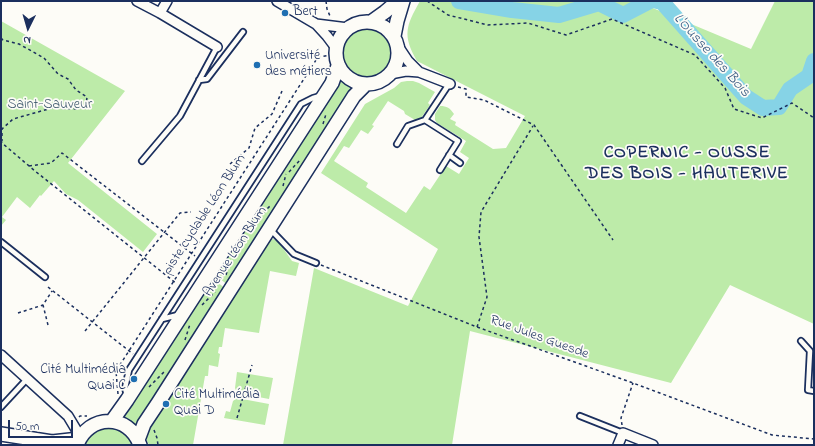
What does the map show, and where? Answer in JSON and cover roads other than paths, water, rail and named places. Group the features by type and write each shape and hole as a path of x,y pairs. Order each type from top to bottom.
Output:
{"street":[{"path":"137,1 217,47"},
{"path":"160,13 167,1"},
{"path":"371,22 398,1"},
{"path":"282,2 316,24 327,36 343,73 349,79 357,83 366,84 383,80 396,66 398,56 396,41 397,21 403,1"},
{"path":"336,56 338,40 342,33 355,24 371,22 380,24 388,29 408,61 419,72"},
{"path":"316,24 348,28"},
{"name":"Avenue Léon Blum","path":"112,421 123,398 187,319 332,83 336,56"},
{"path":"390,74 406,71 419,72 449,84"},
{"name":"Avenue Léon Blum","path":"139,443 144,424 354,96 366,84"},
{"path":"1,354 68,416 81,423 93,425"},
{"path":"68,416 79,440"},
{"path":"79,440 86,430 93,425 112,421 123,425 132,431 139,443"},
{"path":"618,445 623,433 653,445"},
{"path":"6,436 52,442 79,440"},
{"path":"6,436 25,445"}],"lane":[{"path":"199,80 207,79 243,32"},
{"path":"142,161 180,116 217,47"},
{"path":"396,144 408,126 425,120 449,84"},
{"path":"123,398 129,370 301,104 313,98 324,95"},
{"path":"425,120 458,141 440,170"},
{"path":"449,156 460,163"},
{"path":"270,228 294,254 316,263"},
{"path":"1,242 45,277"},
{"path":"162,319 187,319"},
{"path":"801,341 810,351 808,390 814,391"},
{"path":"1,407 27,378"},
{"path":"580,416 623,433"}],"waterway":[{"name":"L'Ousse des Bois","path":"459,1 512,10 559,15 599,3 623,15 650,1"},
{"name":"L'Ousse des Bois","path":"657,1 662,2 746,97 763,108 779,107 790,89 809,76 814,61"}],"place":[{"name":"Bert","path":"285,13"},
{"name":"Université des métiers","path":"257,65"},
{"name":"Cité Multimédia Quai C","path":"134,379"},
{"name":"Cité Multimédia Quai D","path":"166,404"}],"district":[{"name":"COPERNIC - OUSSE DES BOIS - HAUTERIVE","path":"687,164"}],"park label":[{"name":"Saint-Sauveur","path":"50,106"}]}
